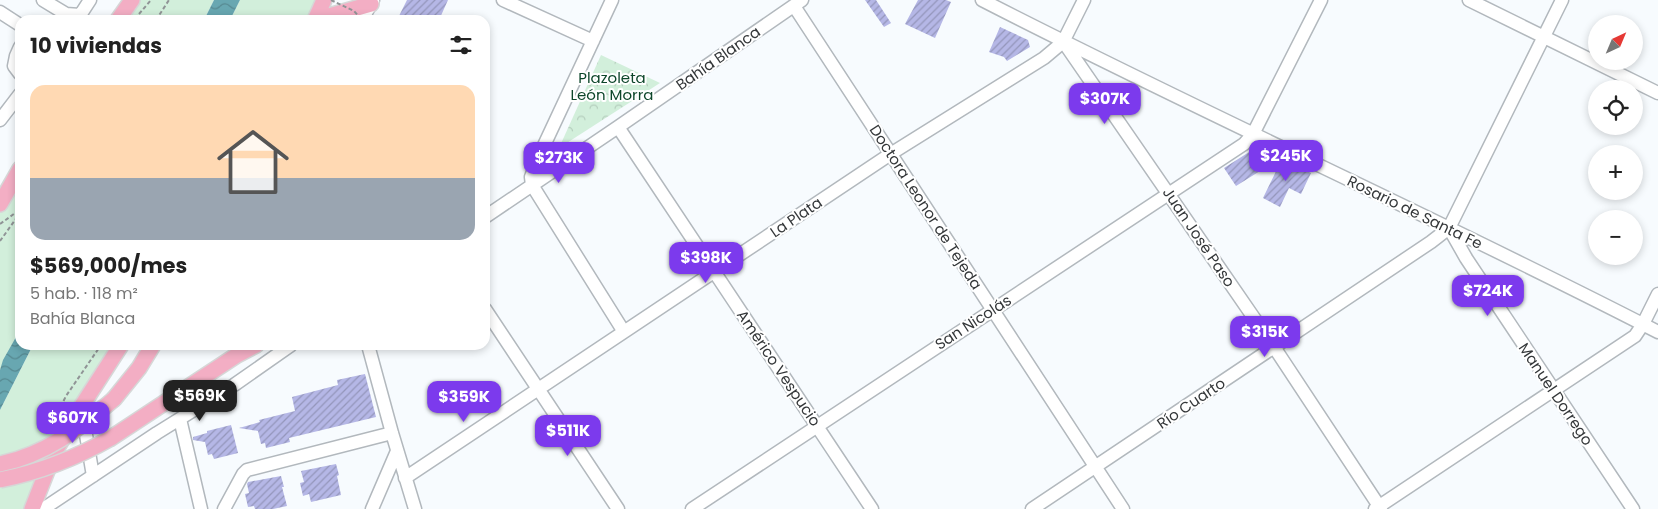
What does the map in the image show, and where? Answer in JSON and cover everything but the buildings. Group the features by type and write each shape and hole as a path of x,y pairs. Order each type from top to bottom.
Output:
{"main road":[{"path":"122,15 132,0"},
{"path":"317,15 324,0"},
{"path":"331,15 372,2"},
{"path":"0,182 15,169"},
{"path":"0,204 15,178"},
{"path":"32,509 54,453 118,350"},
{"path":"0,464 35,454 92,418 114,399 139,368 150,350"},
{"path":"0,480 39,471 85,453 246,350"}],"street":[{"path":"43,0 70,15"},
{"path":"79,15 90,0"},
{"path":"503,0 593,41"},
{"path":"612,0 540,154 532,177 532,185 624,332"},
{"name":"Rosario de Santa Fe","path":"982,0 1063,42 1449,228 1658,332"},
{"path":"1063,42 1084,0"},
{"path":"1252,134 1321,0"},
{"path":"1469,0 1658,93"},
{"path":"1449,228 1562,0"},
{"path":"365,15 372,2"},
{"name":"Bahía Blanca","path":"490,214 798,3"},
{"name":"Doctora Leonor de Tejeda","path":"798,3 892,153 1123,509"},
{"path":"0,12 15,22"},
{"name":"La Plata","path":"405,478 892,153 1044,58 1063,42"},
{"name":"Juan José Paso","path":"1063,42 1274,347 1379,508"},
{"path":"0,120 15,100"},
{"name":"Américo Vespucio","path":"618,127 872,509"},
{"name":"San Nicolás","path":"692,509 1244,144 1252,134"},
{"name":"Río Cuarto","path":"1032,509 1431,242 1449,228"},
{"name":"Manuel Dorrego","path":"1449,228 1466,258 1633,509"},
{"path":"1379,508 1635,336 1644,324 1658,294"},
{"path":"490,316 618,509"},
{"path":"42,509 59,503 92,476 234,385 284,350"},
{"path":"369,350 415,509"},
{"path":"81,407 92,476"},
{"path":"180,418 201,509"},
{"path":"224,509 247,470 392,433"},
{"path":"372,509 397,451"}],"path":[{"path":"138,15 151,0"},
{"path":"159,15 169,0"},
{"path":"332,0 354,11 358,15"},
{"path":"0,224 15,213"},
{"path":"0,241 15,220"}],"green space":[{"path":"132,0 214,0 206,15 122,15"},
{"path":"240,0 324,0 317,15 232,15"},
{"name":"Plazoleta León Morra","path":"601,55 660,83 559,148"},
{"path":"15,178 15,340 0,370 0,204"},
{"path":"30,350 118,350 32,509 0,509 0,410"}],"water":[{"path":"214,0 240,0 232,15 206,15"},
{"path":"15,339 15,350 30,350 0,410 0,370 3,360"}]}
